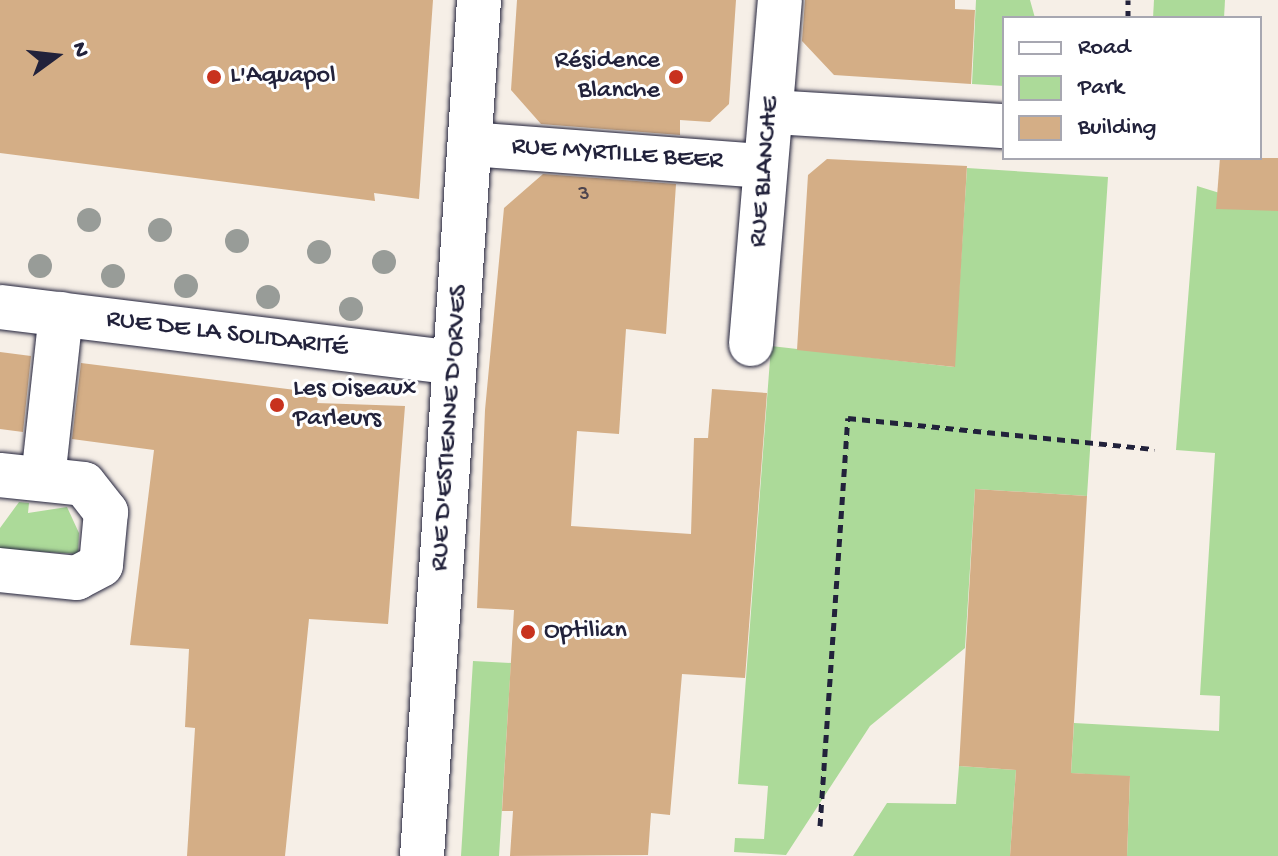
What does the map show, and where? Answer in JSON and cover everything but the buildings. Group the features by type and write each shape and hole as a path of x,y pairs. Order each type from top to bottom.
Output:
{"street":[{"name":"RUE D'ESTIENNE D'ORVES","path":"422,856 479,0"},
{"name":"RUE BLANCHE","path":"751,344 780,0"},
{"path":"772,112 1002,126"},
{"name":"RUE MYRTILLE BEER","path":"470,144 765,166"},
{"name":"RUE DE LA SOLIDARITÉ","path":"0,307 455,363"},
{"path":"43,479 61,314"},
{"path":"0,475 84,484 106,512 101,565 77,578 0,570"}],"path":[{"path":"820,826 848,418 1154,449"}],"green space":[{"path":"976,0 1030,0 1034,16 1002,16 1002,86 972,84"},
{"path":"1154,0 1225,0 1224,16 1153,16"},
{"path":"967,168 1108,177 1087,496 975,489 965,648 870,726 786,855 734,852 735,838 764,839 768,786 738,784 771,346 954,367"},
{"path":"1197,186 1278,211 1278,856 1127,856 1130,777 1071,773 1074,723 1219,731 1220,696 1200,695 1215,453 1176,450"},
{"path":"19,502 29,503 28,513 67,507 79,533 78,554 0,549 0,528"},
{"path":"473,661 511,663 499,856 461,856"},
{"path":"959,766 1016,770 1010,856 853,856 887,803 956,804"}],"place":[{"name":"L'Aquapol","path":"214,77"},
{"name":"Résidence Blanche","path":"676,77"},
{"name":"Les Oiseaux Parleurs","path":"277,405"},
{"name":"Optilian","path":"528,632"}]}
